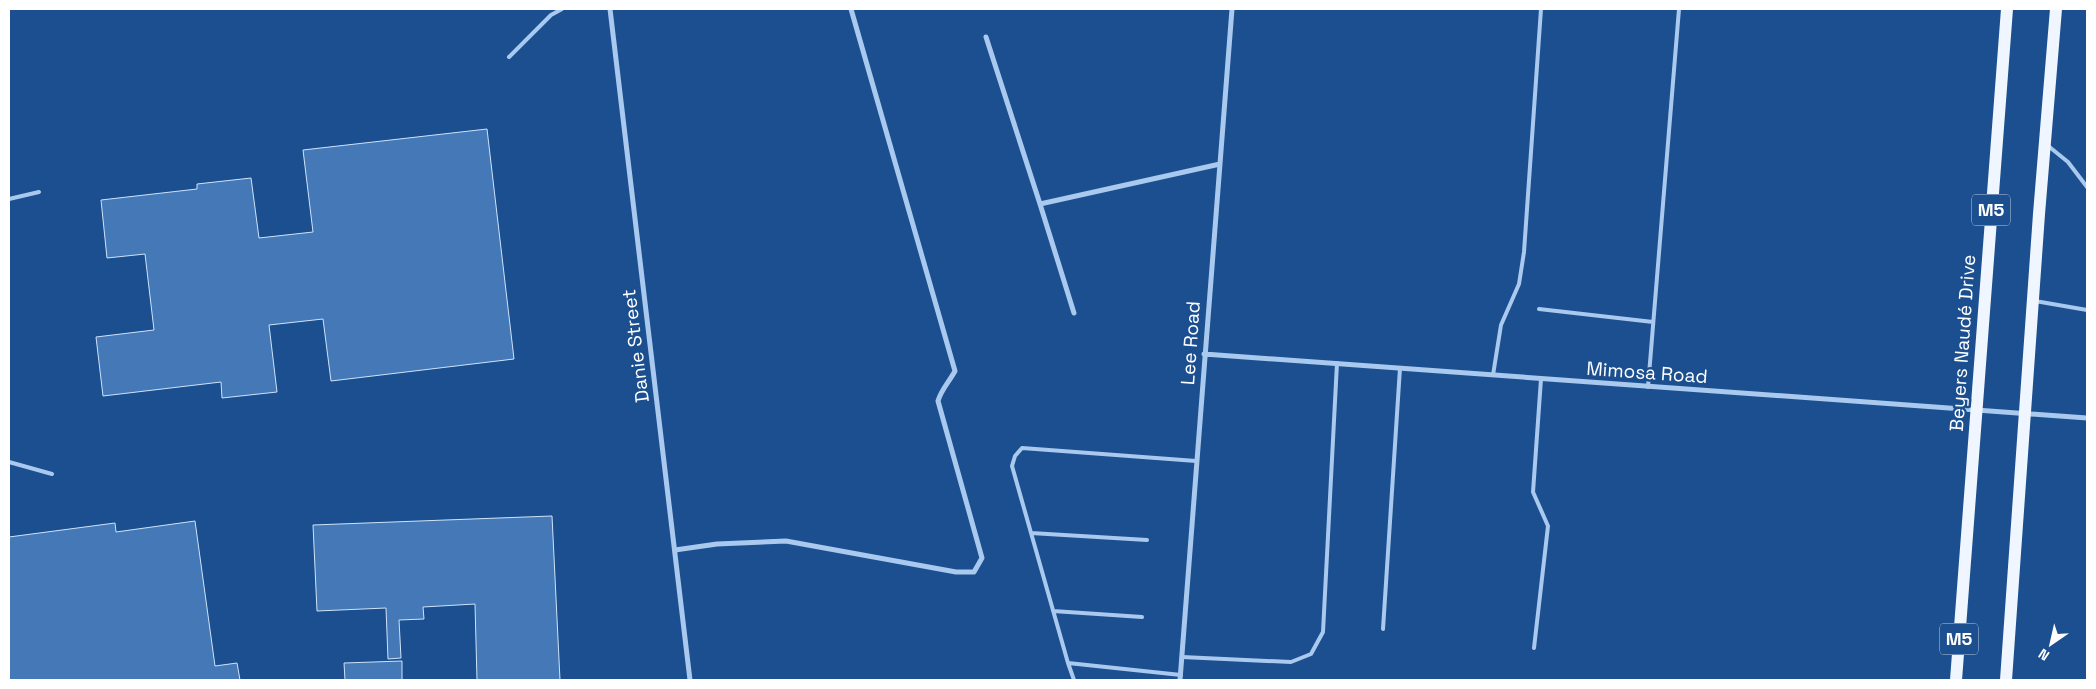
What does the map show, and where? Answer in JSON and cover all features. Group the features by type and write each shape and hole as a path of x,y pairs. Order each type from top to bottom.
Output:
{"main road":[{"name":"Beyers Naudé Drive","path":"1956,680 2007,9"},
{"name":"M5","path":"2006,680 2056,9"}],"street":[{"name":"Danie Street","path":"610,9 690,680"},
{"path":"675,550 718,544 786,541 956,572 974,572 982,558 938,401 940,393 949,383 955,371 851,9"},
{"name":"Lee Road","path":"1180,677 1232,9"},
{"path":"986,37 1074,313"},
{"path":"1040,204 1220,164"},
{"name":"Mimosa Road","path":"1204,354 2087,418"}],"lane":[{"path":"509,57 551,16 562,9"},
{"path":"1493,375 1501,325 1519,284 1524,252 1541,9"},
{"path":"1648,387 1679,9"},
{"path":"2045,144 2068,162 2087,187"},
{"path":"9,199 39,192"},
{"path":"2033,300 2087,310"},
{"path":"1539,309 1653,322"},
{"path":"1182,657 1291,662 1311,654 1324,632 1337,364"},
{"path":"1383,629 1400,368"},
{"path":"1534,648 1548,526 1533,492 1541,379"},
{"path":"1074,680 1012,466 1015,456 1022,448 1196,461"},
{"path":"9,462 52,474"},
{"path":"1031,533 1147,540"},
{"path":"1053,611 1142,617"},
{"path":"1068,663 1180,677"}],"building":[{"path":"487,129 514,359 331,381 323,319 269,325 277,392 222,398 221,382 103,396 96,337 154,330 145,254 107,258 101,200 197,189 197,184 251,178 259,238 313,232 303,150"},
{"path":"552,516 560,680 477,680 475,604 423,607 424,619 399,620 401,658 388,659 386,608 317,611 313,525"},
{"path":"195,521 215,666 237,663 240,680 9,680 9,537 115,523 116,532"},
{"path":"402,661 402,680 345,680 344,663"}]}
